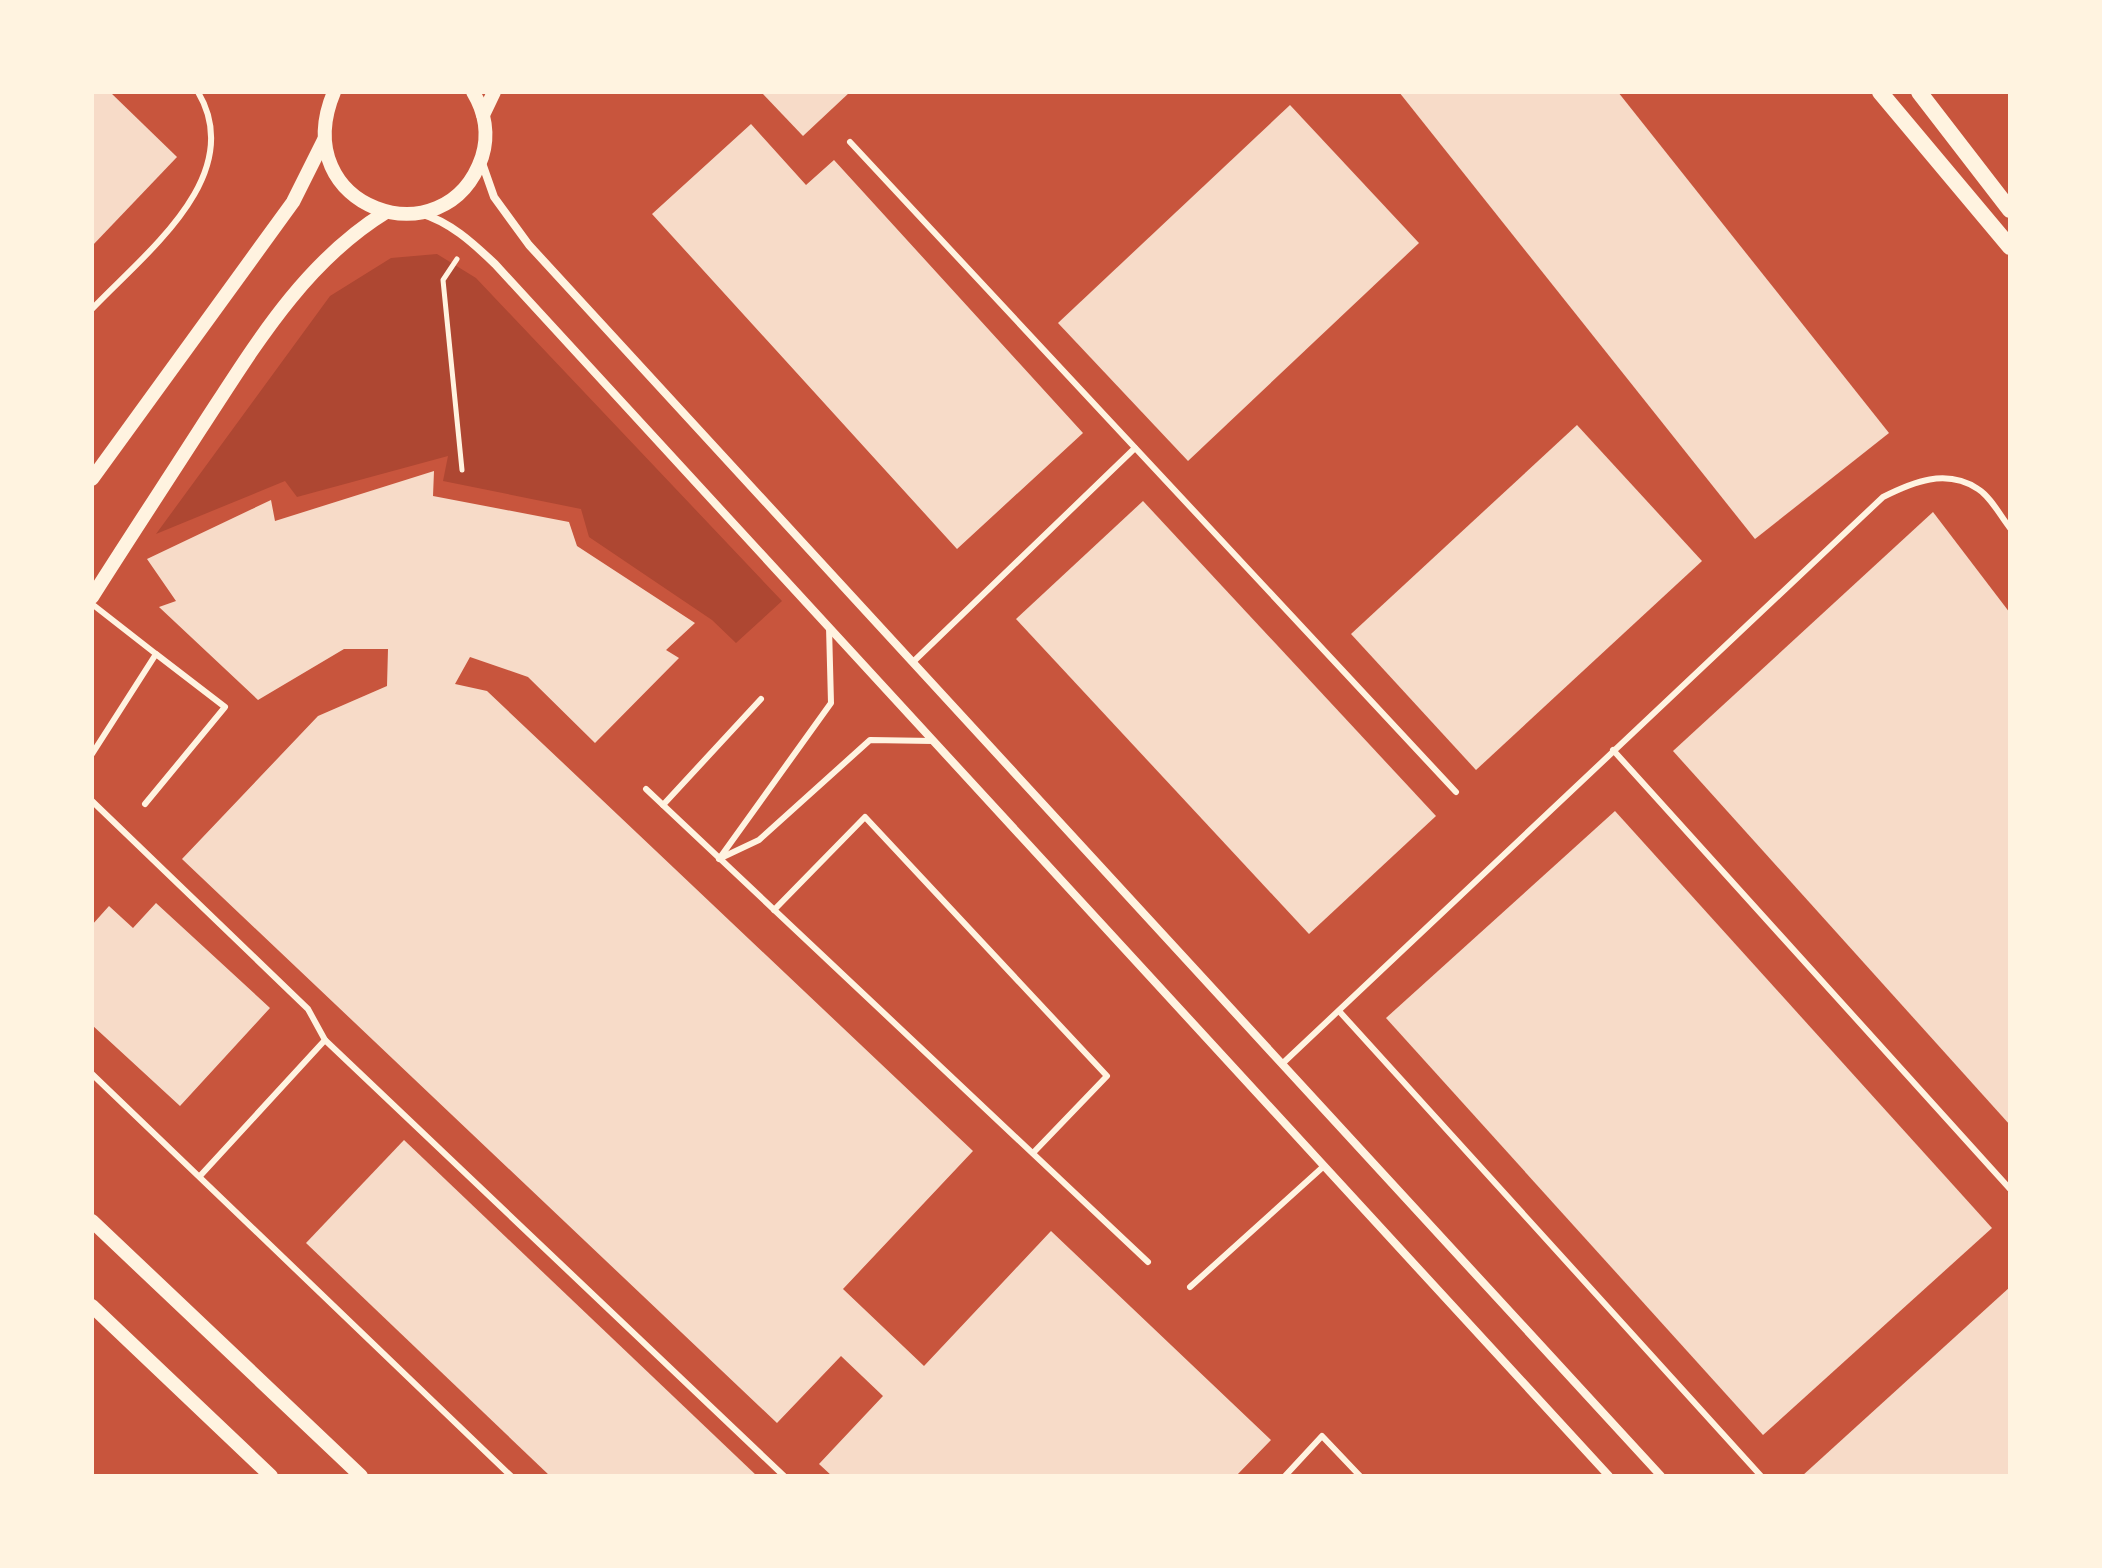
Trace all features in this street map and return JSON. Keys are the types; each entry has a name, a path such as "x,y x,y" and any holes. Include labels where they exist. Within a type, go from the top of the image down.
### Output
{"main road":[{"path":"1880,92 2010,247"},
{"path":"1919,92 2010,210"}],"street":[{"path":"92,479 293,202 324,140 326,112 334,92"},
{"path":"419,213 447,202 465,188 481,160 484,149 483,115 473,92"},
{"path":"483,115 494,92"},
{"path":"324,140 336,176 349,192 386,212 419,213 439,219 469,240 495,264 1609,1476"},
{"path":"481,160 494,197 529,245 1661,1476"},
{"path":"92,597 229,386 305,280 341,242 386,212"},
{"path":"92,1221 361,1476"},
{"path":"92,1306 271,1476"}],"lane":[{"path":"92,309 186,210 204,181 211,146 208,109 198,92"},
{"path":"850,142 1456,792"},
{"path":"913,662 1135,448"},
{"path":"1282,1064 1883,497 1920,479 1955,480 1980,490 2010,528"},
{"path":"92,604 225,707 145,804"},
{"path":"719,859 831,703 829,627"},
{"path":"92,754 156,654"},
{"path":"663,805 761,699"},
{"path":"719,859 759,840 870,740 934,741"},
{"path":"1613,750 2010,1189"},
{"path":"646,789 1148,1262"},
{"path":"92,801 308,1009 325,1040 784,1476"},
{"path":"774,910 865,817 1107,1076 1033,1153"},
{"path":"1339,1011 1761,1476"},
{"path":"200,1176 325,1040"},
{"path":"92,1074 511,1476"},
{"path":"1190,1287 1324,1166"},
{"path":"1285,1476 1322,1436 1360,1476"}],"path":[{"path":"462,470 443,280 469,240"}],"shaded area":[{"path":"437,254 476,278 782,601 736,643 712,620 589,537 581,509 443,481 448,456 297,497 285,481 156,534 330,296 391,258"}],"building":[{"path":"92,92 110,92 177,157 92,246"},
{"path":"761,92 850,92 803,136"},
{"path":"1399,92 1618,92 1889,433 1755,539"},
{"path":"1290,105 1419,243 1188,461 1058,323"},
{"path":"751,124 806,185 834,160 1083,433 957,549 652,214"},
{"path":"1577,425 1702,561 1476,770 1351,634"},
{"path":"434,471 433,496 569,522 577,546 695,623 666,650 679,658 595,743 528,677 470,657 455,684 487,691 973,1151 843,1289 924,1366 1051,1231 1271,1440 1236,1476 832,1476 819,1464 883,1396 841,1356 777,1423 182,859 318,716 387,686 388,649 344,649 258,700 159,607 176,601 147,559 271,500 275,521"},
{"path":"1143,501 1436,816 1309,934 1016,619"},
{"path":"1933,512 2010,613 2010,1125 1673,751"},
{"path":"1615,811 1992,1228 1763,1435 1386,1018"},
{"path":"156,903 270,1008 180,1106 92,1025 92,925 109,906 133,928"},
{"path":"404,1140 757,1476 550,1476 306,1243"},
{"path":"2010,1287 2010,1476 1802,1476"}]}
